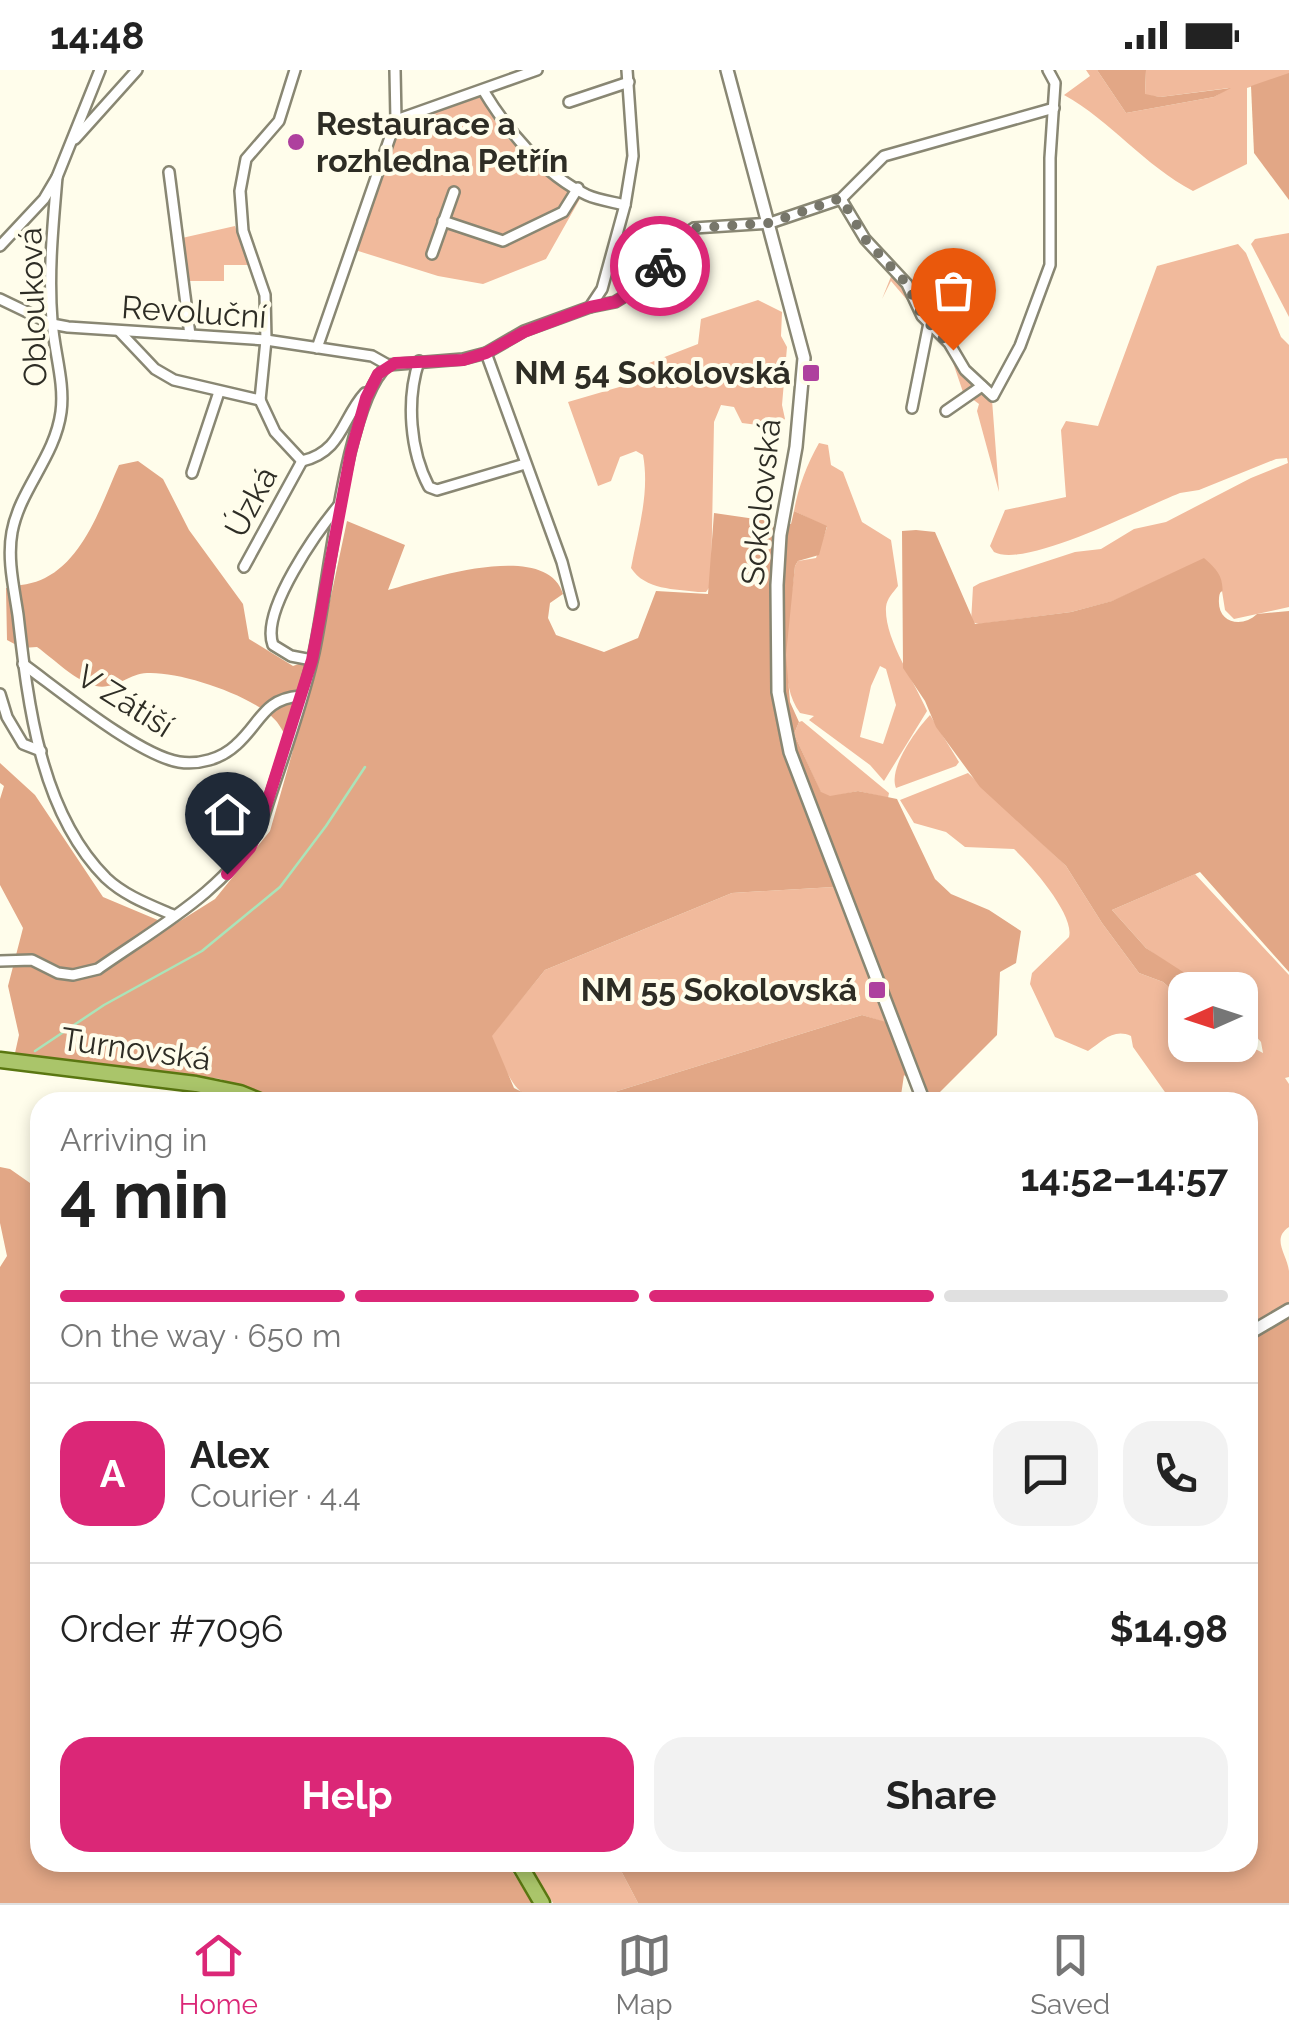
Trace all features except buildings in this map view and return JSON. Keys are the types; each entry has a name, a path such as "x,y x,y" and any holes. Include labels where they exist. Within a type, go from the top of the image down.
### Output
{"main road":[{"name":"Turnovská","path":"0,1060 196,1084 225,1092"},
{"path":"524,1872 542,1903"}],"street":[{"path":"0,246 44,199 57,177 100,70"},
{"path":"68,147 136,70"},
{"path":"296,70 279,120 246,160 240,191 243,231 263,284 266,340 260,400 275,432 302,461 326,450 343,432 356,403 388,365 463,360 486,353 524,332 590,307 615,302 648,282 682,236 694,228 770,223 841,198 884,156 1054,108"},
{"path":"317,348 396,120 394,70"},
{"path":"396,120 537,70"},
{"path":"590,307 602,289 625,205 633,156 627,70"},
{"name":"Sokolovská","path":"728,70 804,358 796,447 780,536 780,710 790,752 920,1092"},
{"path":"841,198 865,239 907,284 922,316 992,396 1020,346 1050,265 1054,83 1048,70"},
{"path":"569,102 629,82"},
{"path":"483,90 505,126 548,168 587,195 625,205"},
{"path":"169,172 190,335"},
{"name":"Oblouková","path":"57,177 50,270 61,412 50,451 20,508 10,552 23,664 41,751 54,793 75,838 106,878 125,893 173,915"},
{"path":"444,222 503,241 563,212 578,188"},
{"path":"432,254 454,192"},
{"name":"Revoluční","path":"0,298 52,324 266,340 372,356 388,365"},
{"path":"912,408 929,323"},
{"path":"120,332 155,369 174,380 260,400"},
{"path":"486,353 566,574 573,604"},
{"path":"419,361 412,382 412,417 422,473 429,487 437,490 525,464"},
{"path":"946,411 982,386"},
{"path":"0,961 32,960 58,973 72,975 98,969 227,874 250,848 312,660 351,452 370,387"},
{"path":"192,473 219,392"},
{"name":"Úzká","path":"244,566 302,461"},
{"path":"312,660 280,651 273,645 270,628 282,594 322,526 342,502"},
{"name":"V Zátiší","path":"23,664 152,753 175,762 212,760 235,747 272,703 300,696"},
{"path":"0,694 23,744 41,751"},
{"path":"1258,1328 1289,1310"}],"shaded area":[{"path":"1086,70 1097,70 1126,113 1214,97 1229,88 1160,97 1145,95 1146,70 1289,70 1289,74 1247,88 1247,164 1193,191 1064,95 1090,76"},
{"path":"1097,70 1146,70 1145,94 1160,97 1231,88 1214,97 1126,113"},
{"path":"1289,73 1289,200 1254,153 1251,86"},
{"path":"481,97 502,133 543,171 581,197 546,259 483,284 438,276 355,250 395,129 404,122"},
{"path":"235,226 248,265 224,265 224,281 187,281 182,238"},
{"path":"1289,233 1289,317 1251,244 1255,239"},
{"path":"1238,244 1246,253 1281,337 1289,345 1289,607 1234,619 1225,610 1222,591 1204,559 1113,601 1071,612 971,622 973,587 980,583 1075,552 1101,549 1134,529 1166,522 1288,463 1287,458 1276,459 1032,552 1010,555 994,552 990,546 1005,510 1066,497 1061,430 1066,421 1098,426 1157,266"},
{"path":"892,274 992,400 999,492 977,411 979,404 963,392 948,348 891,281 882,299"},
{"path":"758,300 782,312 781,336 787,347 782,405 785,419 773,427 742,423 734,407 721,405 714,422 711,585 706,592 698,592 644,581 631,568 644,498 643,455 636,451 620,457 611,481 598,486 568,402 633,383 631,370 698,344 701,319"},
{"path":"819,443 828,445 831,465 843,472 862,522 891,540 898,586 887,604 887,619 895,646 927,711 884,781 870,765 809,720 814,716 800,713 788,681 786,642 795,566 798,561 816,558 827,527 794,511","holes":["880,666 886,669 896,705 883,744 860,737 871,686"]},
{"path":"138,461 163,479 189,530 243,604 249,639 293,666 318,657 347,521 405,545 388,590 484,567 534,569 552,578 563,594 550,603 548,618 556,635 604,652 638,638 656,591 708,594 714,513 791,524 794,511 827,526 819,555 798,561 795,566 786,655 790,702 799,722 794,734 821,792 830,796 858,791 897,799 935,879 951,894 989,910 1021,931 1016,963 1000,972 997,1035 940,1092 923,1092 904,1075 901,1092 614,1092 862,1015 886,1022 834,887 732,893 545,970 492,1036 514,1088 522,1092 256,1092 220,1079 15,1053 19,1035 8,986 23,928 0,885 0,799 4,786 0,783 0,763 35,795 103,897 172,926 215,899 270,831 293,750 267,712 216,687 161,673 96,686 73,675 37,647 22,648 7,640 6,588 41,580 71,557 91,528 119,465"},
{"path":"902,531 935,532 975,624 1071,612 1112,601 1204,558 1220,576 1223,590 1219,607 1226,618 1238,622 1257,614 1289,611 1289,972 1200,872 1112,910 1146,948 1183,972 1168,972 1168,986 1139,973 1066,866 980,787 936,727 925,701 903,668"},
{"path":"930,715 959,762 896,788 900,760"},
{"path":"802,721 889,793 888,798 858,791 830,797 821,793 794,734"},
{"path":"968,773 1066,866 1139,973 1168,986 1168,1062 1258,1062 1258,1050 1263,1053 1258,1039 1258,972 1180,972 1146,948 1112,910 1195,874 1289,975 1289,1077 1285,1078 1289,1084 1289,1227 1281,1242 1289,1271 1289,1304 1258,1322 1258,1092 1165,1092 1133,1047 1131,1036 1113,1035 1088,1051 1055,1037 1030,984 1032,973 1069,937 1059,904 1014,849 965,847 946,832 914,823 900,800"},
{"path":"834,887 887,1023 862,1015 614,1092 520,1091 506,1071 491,1036 545,970 732,893"},
{"path":"0,1167 30,1183 30,1872 513,1872 532,1903 0,1903 0,1267 7,1256 0,1223"},
{"path":"1289,1304 1289,1903 638,1903 622,1872 1258,1872 1258,1322"},
{"path":"534,1872 622,1872 638,1903 553,1903"}],"waterway":[{"path":"35,1051 104,1005 202,951 280,887 365,767"}],"way so far":[{"path":"660,266 682,236 694,228 770,223 841,198 865,239 907,284 922,316 953,350"}],"place":[{"name":"Restaurace a rozhledna Petřín","path":"296,142"},
{"name":"NM 54 Sokolovská","path":"811,373"},
{"name":"NM 55 Sokolovská","path":"877,990"}],"route":[{"path":"227,874 250,848 260,825 312,660 351,452 366,398 378,374 395,363 463,360 486,353 524,332 590,307 615,302 648,282 660,266"}]}
